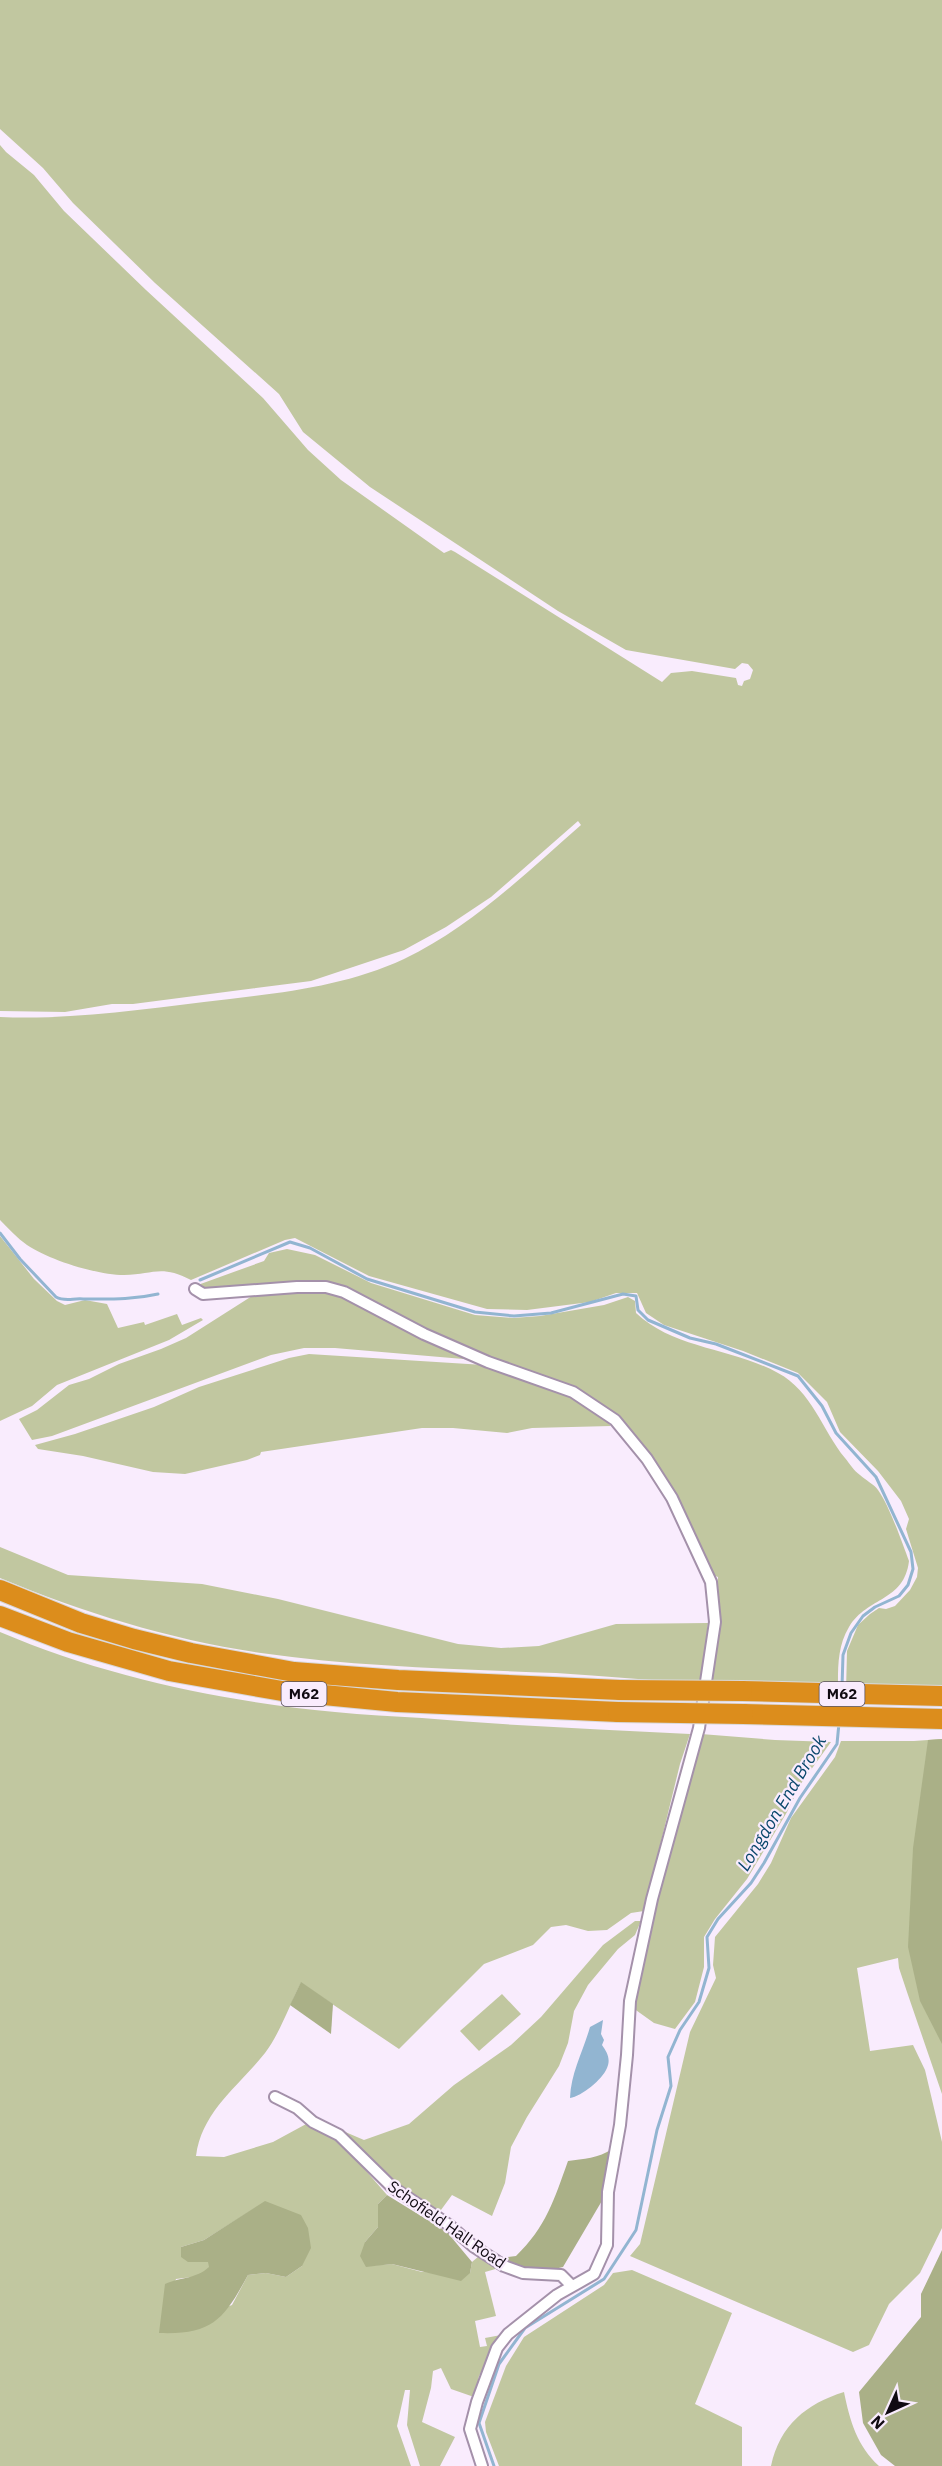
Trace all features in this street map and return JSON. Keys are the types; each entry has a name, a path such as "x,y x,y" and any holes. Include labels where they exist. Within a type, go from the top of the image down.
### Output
{"highway":[{"name":"M62","path":"0,1590 81,1623 134,1639 191,1653 294,1672 398,1680 620,1689 942,1696"},
{"name":"M62","path":"0,1616 68,1642 169,1671 282,1691 397,1702 618,1712 942,1719"}],"street":[{"path":"195,1289 203,1294 326,1287 344,1292 424,1335 488,1362 573,1392 615,1420 647,1459 672,1498 711,1582 715,1622 699,1728 652,1899 630,2001 620,2125 608,2192 607,2245 594,2274 572,2285 508,2334 497,2348 477,2402 470,2429 482,2466"},
{"name":"Schofield Hall Road","path":"275,2097 297,2108 313,2122 339,2135 392,2187 450,2225 473,2246 504,2266 523,2273 561,2275 572,2285"}],"green space":[{"path":"0,0 942,0 942,1688 846,1691 847,1651 858,1625 879,1608 886,1609 895,1606 910,1590 917,1577 918,1568 906,1529 909,1519 901,1501 878,1471 840,1432 827,1402 798,1373 743,1351 664,1325 646,1313 637,1293 616,1293 590,1302 527,1310 487,1309 369,1276 295,1238 285,1240 191,1280 164,1271 134,1275 113,1274 60,1261 36,1251 0,1220 0,1017 102,1014 255,996 356,977 404,959 452,931 497,898 581,825 578,821 491,897 446,927 404,950 311,981 133,1004 112,1004 65,1012 0,1011 0,145 34,175 64,211 146,290 263,398 308,450 341,480 444,553 451,550 455,552 662,682 671,673 692,671 736,678 738,685 742,686 744,681 750,679 753,670 748,664 742,663 735,669 626,650 558,611 370,487 303,432 279,394 155,283 73,203 43,168 0,129"},
{"path":"0,1236 34,1279 57,1301 65,1305 85,1300 107,1304 118,1328 144,1322 145,1325 177,1314 182,1325 201,1318 203,1320 169,1340 57,1385 32,1406 0,1421"},
{"path":"287,1249 315,1255 371,1283 475,1315 513,1318 540,1316 604,1305 628,1297 635,1301 636,1313 651,1325 668,1334 761,1365 790,1381 808,1400 852,1467 878,1490 891,1514 909,1561 906,1574 893,1592 866,1609 849,1627 840,1650 838,1691 710,1685 718,1577 710,1574 671,1489 614,1414 482,1357 345,1290 210,1292 195,1286 264,1261 269,1253"},
{"path":"318,1289 339,1294 392,1323 475,1360 335,1348 304,1348 271,1355 52,1436 32,1440 19,1419 37,1410 69,1385 89,1379 119,1364 186,1338 260,1291"},
{"path":"309,1354 484,1365 560,1392 593,1408 611,1426 532,1428 507,1433 453,1428 422,1428 261,1452 260,1455 247,1460 185,1474 153,1472 83,1456 38,1449 35,1445 154,1407 199,1387 289,1358"},
{"path":"0,1547 68,1575 202,1584 278,1599 458,1644 501,1648 539,1646 616,1624 708,1623 701,1684 298,1658 194,1641 96,1614 0,1578"},
{"path":"0,1632 81,1662 123,1674 164,1685 249,1701 357,1714 690,1734 680,1764 644,1911 631,1913 607,1930 588,1931 566,1925 551,1927 533,1945 484,1964 399,2049 301,1983 270,2046 213,2113 200,2140 196,2156 224,2157 273,2142 308,2123 342,2143 387,2195 378,2204 378,2227 365,2242 366,2266 392,2264 422,2272 470,2273 472,2262 479,2256 496,2263 499,2268 485,2272 496,2316 475,2321 480,2347 487,2346 485,2338 501,2335 479,2376 474,2397 451,2389 441,2368 433,2371 422,2422 455,2437 440,2466 420,2466 407,2425 410,2390 405,2390 397,2426 411,2466 0,2466","holes":["265,2202 302,2266 286,2277 266,2273 248,2275 232,2305 160,2332 162,2318 176,2279 200,2276 209,2268 209,2262 181,2247 204,2240"]},
{"path":"701,1734 831,1742 800,1785 787,1812 747,1879 715,1919 704,1937 704,1967 695,2002 675,2029 654,2023 633,2008 667,1850"},
{"path":"942,1739 942,2094 899,1968 898,1958 857,1968 870,2051 913,2045 925,2070 942,2142 942,2228 920,2273 889,2304 869,2345 853,2352 630,2256 640,2244 690,2032 716,1978 713,1965 715,1937 758,1884 771,1863 791,1818 835,1757 841,1741"},
{"path":"942,1739 942,2044 920,2001 908,1947 913,1848 928,1740"},
{"path":"635,1921 641,1921 635,1935 618,1949 588,1985 574,2011 568,2043 559,2066 511,2147 505,2183 492,2216 452,2195 438,2214 395,2186 336,2128 364,2140 409,2124 454,2085 511,2045 541,2017 603,1945"},
{"path":"301,1982 333,2004 331,2034 290,2005"},
{"path":"502,1994 521,2014 479,2051 460,2031"},
{"path":"612,2149 603,2199 563,2267 546,2270 530,2269 498,2258 516,2256 535,2234 553,2201 568,2161 596,2156"},
{"path":"387,2195 447,2232 472,2262 470,2273 461,2281 392,2264 366,2267 360,2256 365,2242 378,2227 378,2204"},
{"path":"265,2201 301,2215 308,2228 311,2248 302,2266 286,2277 266,2273 248,2275 232,2303 215,2321 192,2331 159,2333 165,2284 194,2276 209,2267 208,2262 188,2262 181,2257 181,2247 204,2240"},
{"path":"942,2250 942,2466 895,2466 881,2455 863,2423 859,2392 921,2317 921,2294"},
{"path":"632,2270 732,2313 695,2404 742,2427 742,2466 499,2466 486,2432 485,2422 506,2366 524,2337 604,2285 613,2273"},
{"path":"844,2392 855,2432 865,2450 879,2466 771,2466 781,2439 797,2418 818,2403"}],"water":[{"path":"603,2020 601,2034 604,2040 602,2045 607,2053 607,2068 591,2087 570,2098 575,2071 590,2027"}],"waterway":[{"name":"Longdon End Brook","path":"0,1233 20,1259 56,1297 66,1300 120,1299 158,1294"},
{"name":"Longdon End Brook","path":"200,1280 290,1242 310,1248 367,1279 475,1312 514,1316 551,1313 623,1294 636,1296 638,1310 648,1320 690,1338 716,1344 798,1376 822,1406 836,1433 876,1477 911,1552 913,1569 908,1585 899,1596 875,1607 863,1616 851,1633 843,1655 842,1687"},
{"name":"Longdon End Brook","path":"494,2466 479,2423 499,2364 525,2328 604,2279 636,2230 657,2130 671,2086 668,2057 680,2030 699,2002 709,1968 707,1937 718,1919 751,1883 764,1863 800,1798 837,1744 839,1723"}]}
